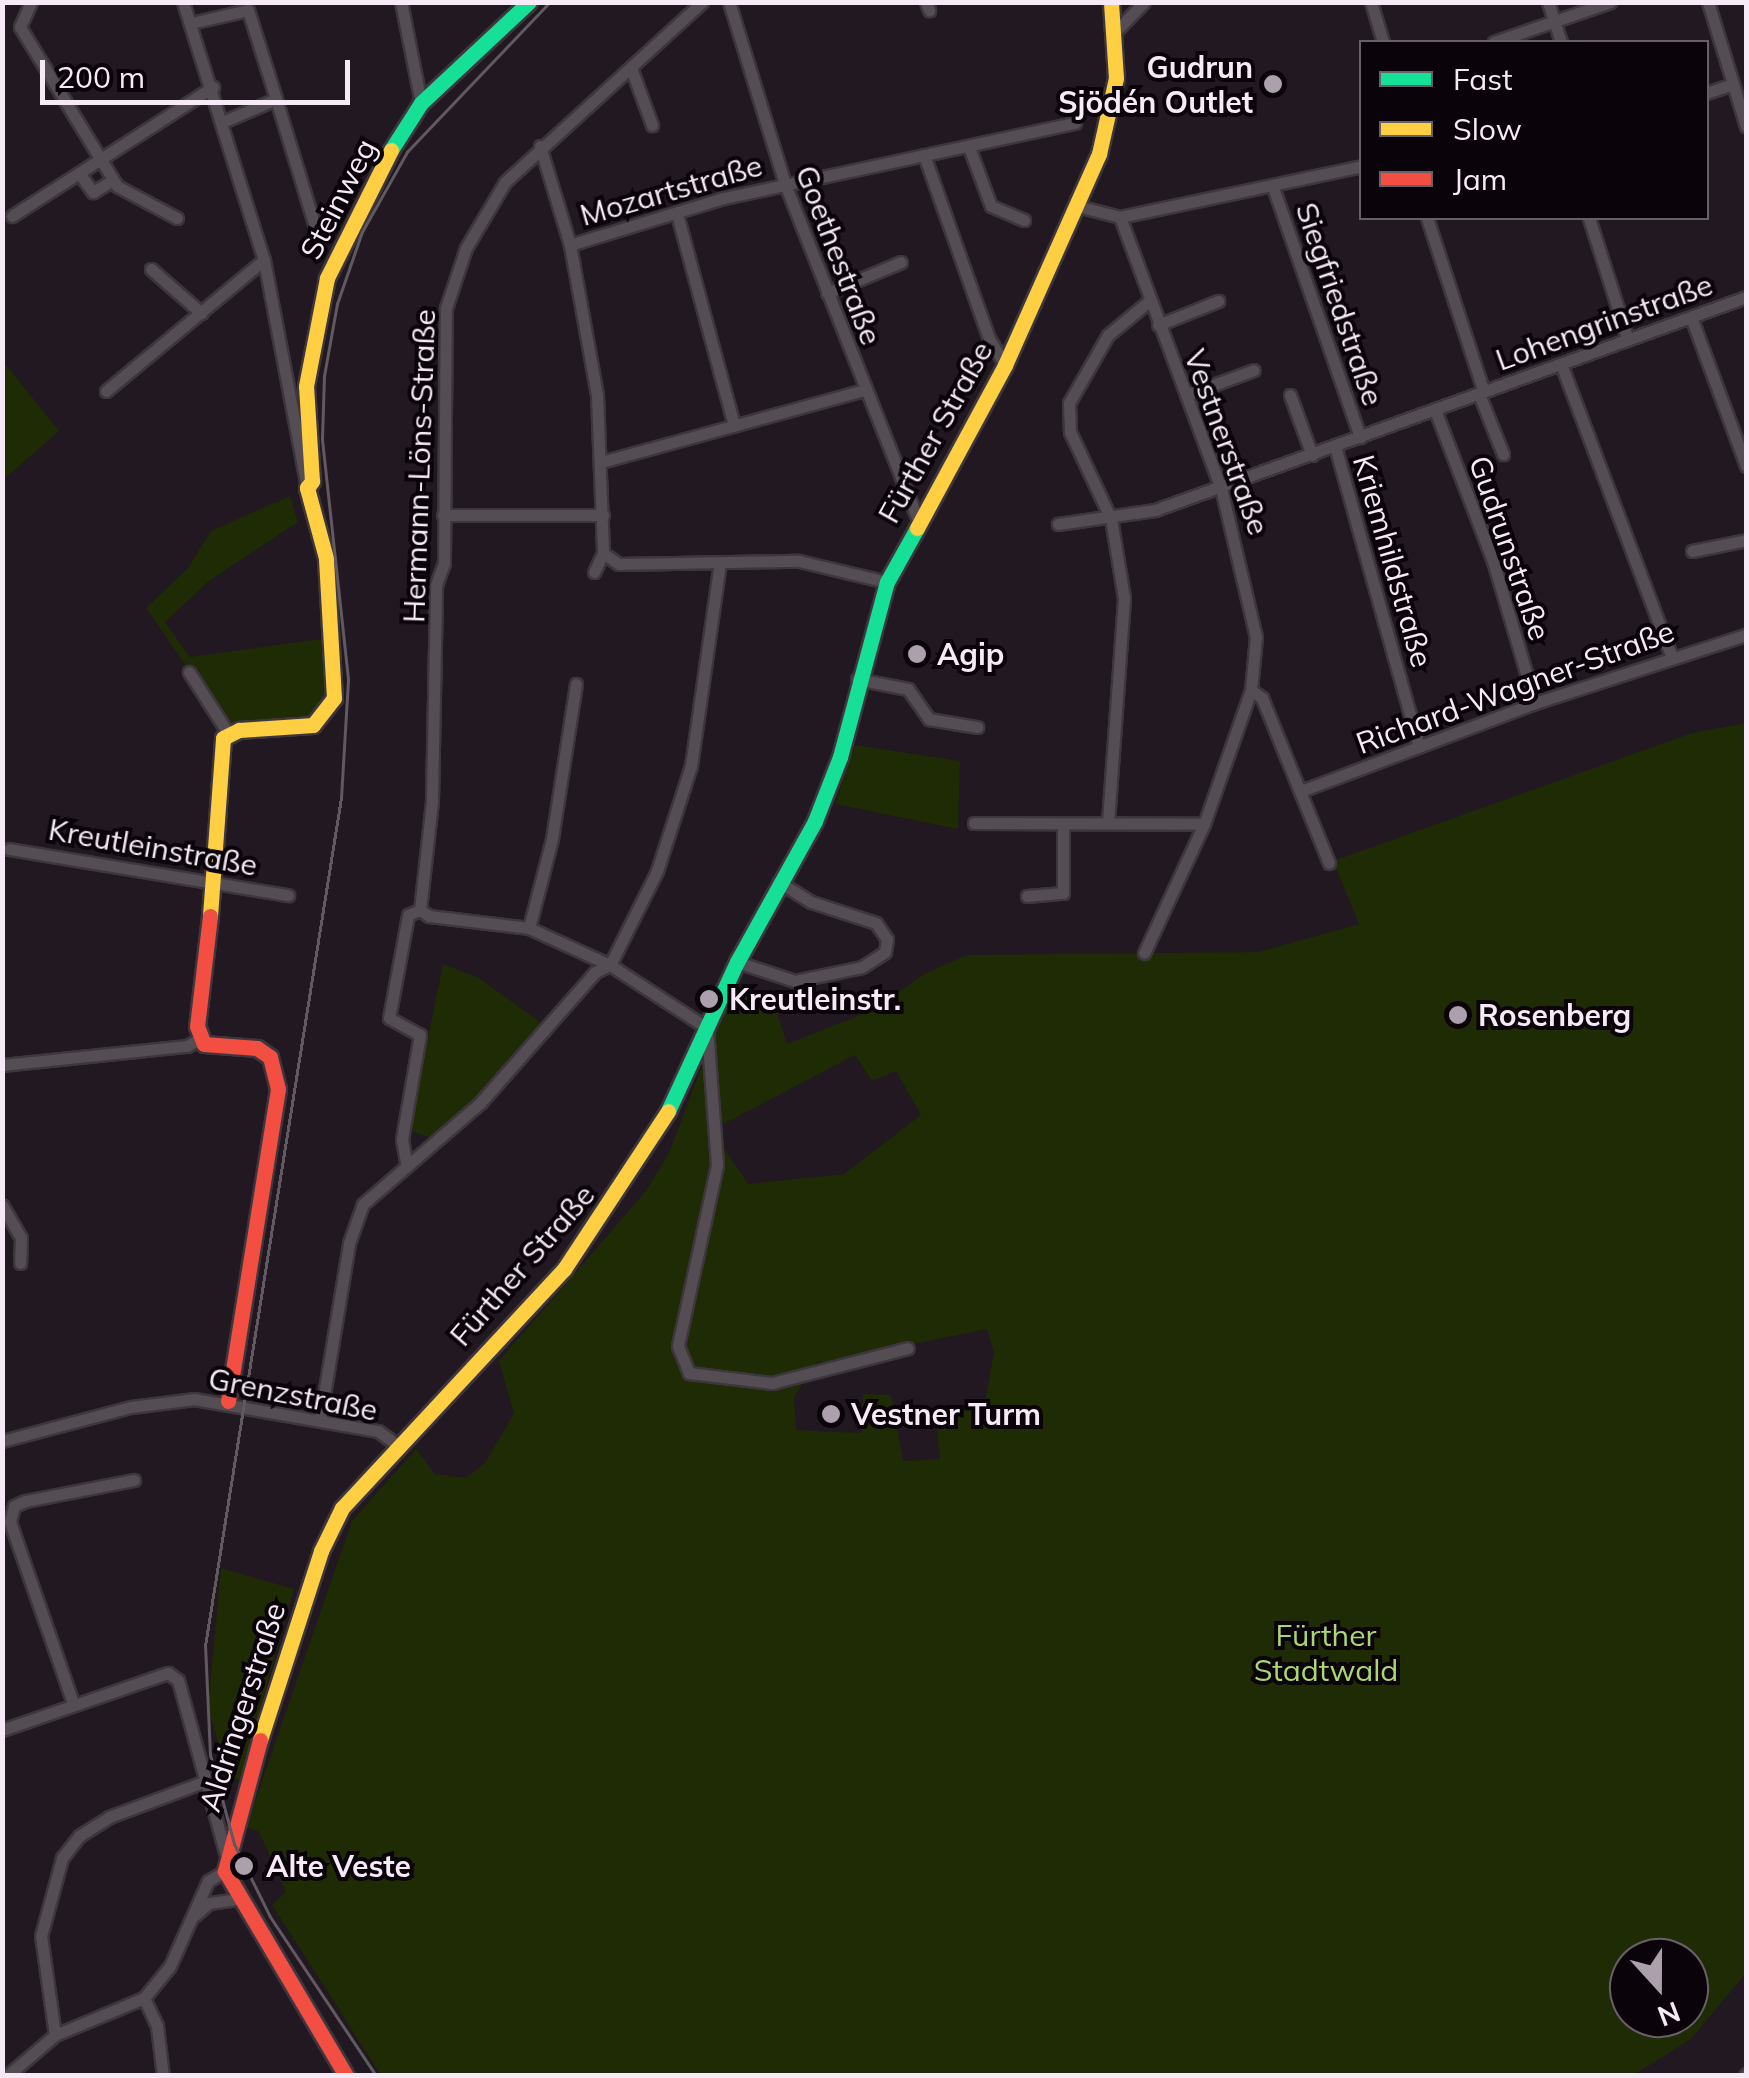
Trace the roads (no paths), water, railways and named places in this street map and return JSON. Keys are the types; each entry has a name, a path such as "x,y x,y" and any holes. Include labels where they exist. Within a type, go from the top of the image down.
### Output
{"main road":[{"name":"Steinweg","path":"225,736 295,731 314,724 334,698 326,558 307,488 312,481 306,386 328,278 364,194 421,103 529,2"},
{"name":"Fürther Straße","path":"311,1578 342,1508 564,1269 611,1208 655,1140 737,962 815,821 840,758 857,679 886,582 1006,365 1078,206 1109,118 1116,31 1111,2"},
{"path":"225,736 199,1039 211,1047 258,1048 277,1069 228,1402"},
{"name":"Aldringerstraße","path":"224,1852 311,1578"},
{"path":"224,1852 225,1870 237,1899 346,2076"}],"street":[{"path":"30,2 20,27 113,180 121,191 177,218"},
{"path":"184,2 225,120 264,260 307,488"},
{"path":"401,2 421,103"},
{"name":"Hermann-Löns-Straße","path":"406,1162 402,1140 420,1035 389,1018 414,912 432,801 446,308 466,248 505,182 702,2"},
{"name":"Goethestraße","path":"729,2 785,184 918,520"},
{"path":"1116,31 1144,2"},
{"path":"1371,2 1382,40"},
{"path":"1548,2 1560,40"},
{"path":"1500,40 1610,2"},
{"path":"1708,2 1746,126"},
{"path":"191,23 248,10 314,224"},
{"path":"631,68 652,125"},
{"path":"1709,92 1733,84"},
{"path":"12,216 213,87"},
{"path":"225,120 276,99"},
{"name":"Mozartstraße","path":"570,244 785,184 1075,122"},
{"path":"540,146 570,244 597,395 603,553 594,572"},
{"path":"968,147 991,206 1024,220"},
{"path":"924,156 990,339 1006,365"},
{"path":"1078,206 1120,217 1274,188 1359,167"},
{"path":"79,173 93,192 113,180"},
{"name":"Siegfriedstraße","path":"1274,188 1360,438"},
{"path":"677,214 734,425"},
{"name":"Vestnerstraße","path":"1120,217 1222,488 1256,637 1251,690 1204,824 1144,953"},
{"path":"1428,220 1482,393"},
{"path":"1590,220 1628,340"},
{"path":"106,392 264,260"},
{"path":"826,293 901,262"},
{"path":"151,269 201,313"},
{"name":"Lohengrinstraße","path":"1058,524 1111,519 1222,488 1746,297"},
{"path":"1158,325 1218,300"},
{"path":"1108,822 1124,656 1124,598 1111,519 1070,432 1069,403 1108,335 1149,301"},
{"path":"1691,317 1746,466"},
{"path":"1561,364 1672,656"},
{"path":"1186,396 1254,370"},
{"path":"288,387 306,386"},
{"path":"601,462 864,390"},
{"name":"Lohengrinstraße","path":"1482,393 1503,454"},
{"path":"1290,395 1312,455"},
{"name":"Gudrunstraße","path":"1435,410 1493,561 1535,703"},
{"name":"Kriemhildstraße","path":"1335,446 1419,746"},
{"path":"443,515 602,515"},
{"path":"1692,551 1746,540"},
{"path":"603,553 618,564 799,561 886,582"},
{"path":"320,1419 355,1222 363,1204 406,1162 480,1103 564,1009 610,965 657,871 691,766 720,562"},
{"name":"Richard-Wagner-Straße","path":"1301,791 1535,703 1746,635"},
{"path":"188,672 225,736"},
{"path":"857,679 908,689 929,720 977,726"},
{"path":"529,928 552,839 576,684"},
{"path":"1251,690 1262,698 1329,863"},
{"path":"974,822 1204,824"},
{"path":"1026,896 1063,893 1063,825"},
{"name":"Kreutleinstraße","path":"9,848 288,895"},
{"path":"737,962 795,981 862,967 884,952 887,939 876,924 810,902 779,882"},
{"path":"414,912 529,928 610,965 707,1028 717,1166 680,1360 689,1373 772,1383 908,1348"},
{"path":"2,1065 186,1046 199,1039"},
{"path":"2,1206 21,1238 20,1263"},
{"name":"Grenzstraße","path":"2,1441 158,1402 228,1402 378,1431 397,1445"},
{"path":"73,1703 10,1522 14,1506 107,1481 134,1480"},
{"path":"2,1730 156,1673 178,1680 224,1852"},
{"path":"55,2035 41,1936 62,1858 79,1836 109,1817 203,1782"},
{"path":"7,2076 55,2035 144,1998 170,1966 206,1884 225,1870"},
{"path":"206,1884 215,1902"},
{"path":"192,1918 215,1902 237,1899"},
{"path":"144,1998 157,2026 163,2076"}],"railway":[{"path":"376,2076 270,1917 234,1844 210,1755 205,1646 341,798 348,679 322,439 324,376 337,304 362,232 407,152 550,2"}],"place":[{"name":"Gudrun Sjödén Outlet","path":"1273,84"},
{"name":"Agip","path":"917,654"},
{"name":"Kreutleinstr.","path":"709,999"},
{"name":"Rosenberg","path":"1458,1015"},
{"name":"Vestner Turm","path":"831,1414"},
{"name":"Alte Veste","path":"244,1866"}],"park label":[{"name":"Fürther Stadtwald","path":"1326,1652"}]}
